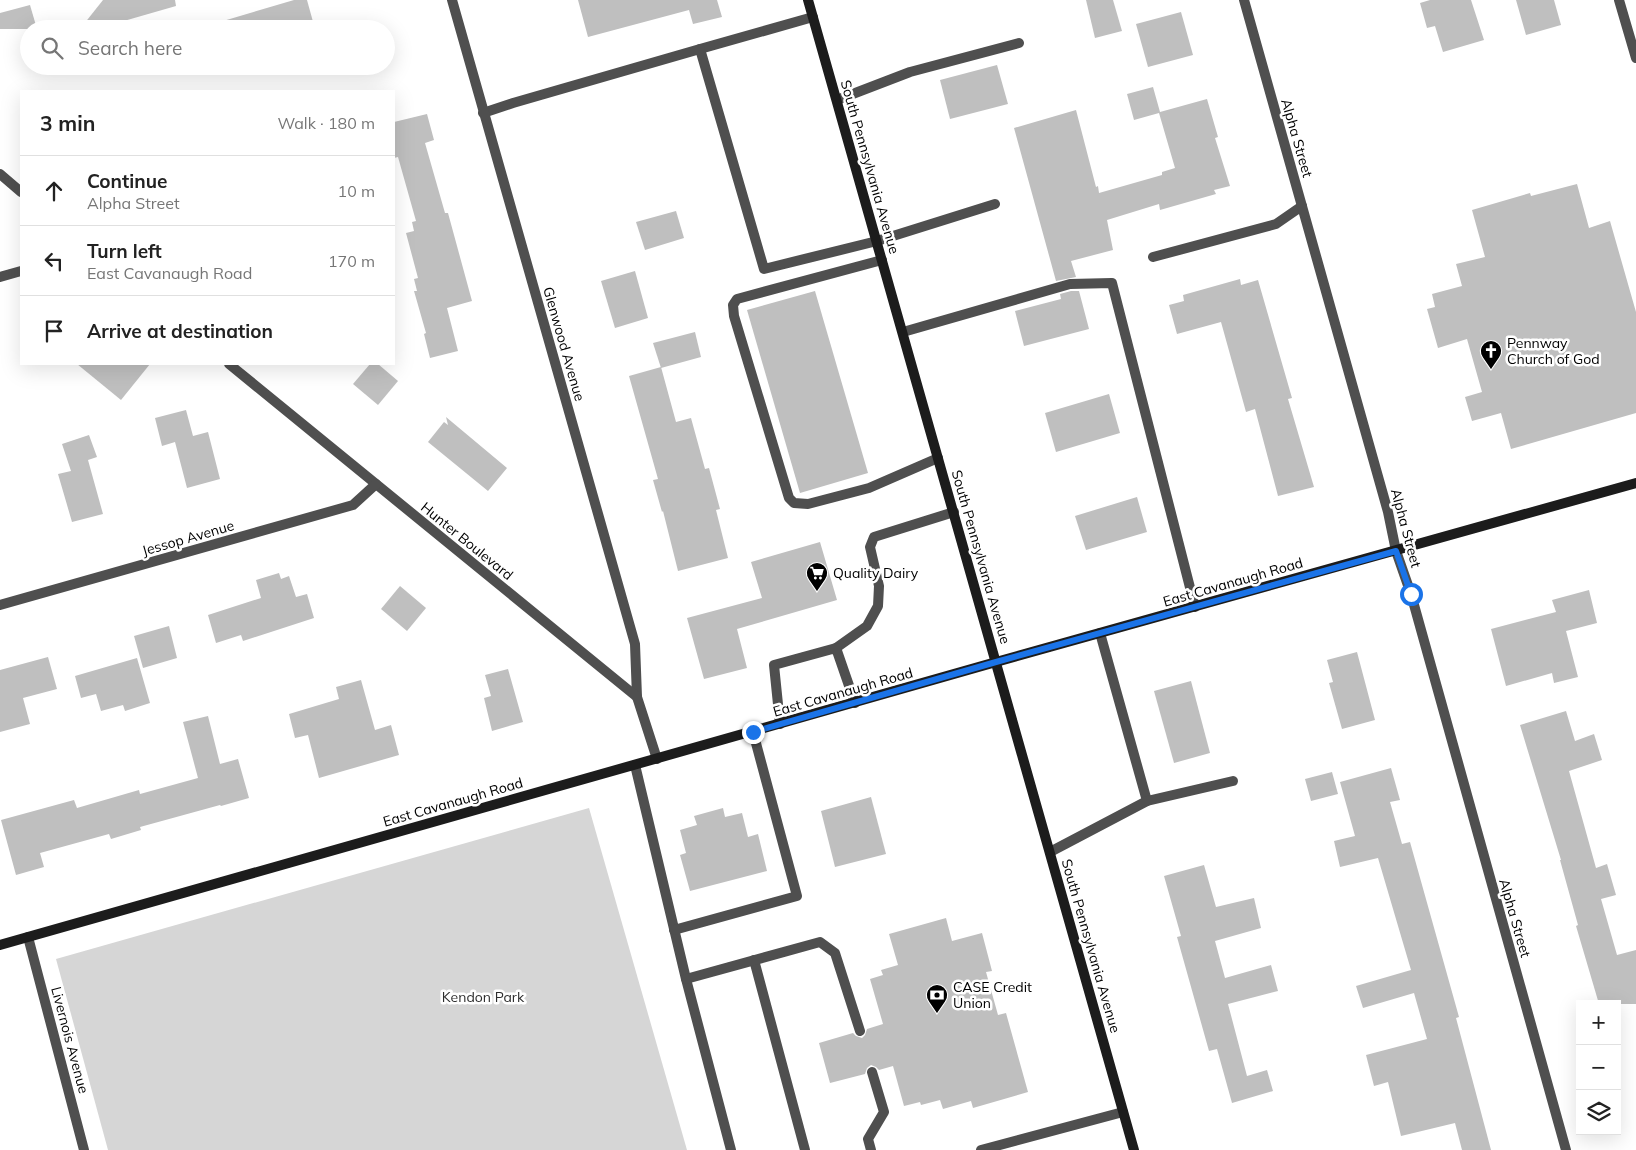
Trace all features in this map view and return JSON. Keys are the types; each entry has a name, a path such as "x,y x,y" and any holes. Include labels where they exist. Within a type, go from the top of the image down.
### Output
{"street":[{"name":"Glenwood Avenue","path":"452,0 635,644 637,698"},
{"name":"South Pennsylvania Avenue","path":"808,0 1134,1150"},
{"name":"Alpha Street","path":"1244,0 1388,512 1396,551 1411,594 1566,1150"},
{"path":"1619,0 1636,58"},
{"path":"483,114 512,103 813,17"},
{"path":"837,100 910,72 1019,44"},
{"path":"700,49 764,269 877,242 995,204"},
{"path":"0,174 20,191"},
{"path":"1153,257 1276,224 1302,206"},
{"path":"882,260 737,299 733,305 734,316 789,498 794,503 808,504 869,488 938,458"},
{"path":"0,277 20,271"},
{"path":"902,332 1070,284 1112,283 1195,607"},
{"name":"Hunter Boulevard","path":"230,365 637,698"},
{"name":"East Cavanaugh Road","path":"0,945 996,662 1636,483"},
{"name":"Jessop Avenue","path":"0,605 353,506 376,484"},
{"path":"780,724 774,665 836,648 867,626 878,606 879,586 870,547 874,537 954,512"},
{"path":"1100,633 1147,800"},
{"path":"836,648 855,703"},
{"path":"637,698 657,759"},
{"path":"674,930 797,896 753,732"},
{"path":"635,765 686,979 731,1150"},
{"path":"1050,852 1147,800 1232,780"},
{"name":"Livernois Avenue","path":"28,937 84,1150"},
{"path":"686,979 820,942 835,953 860,1031"},
{"path":"754,960 805,1150"},
{"path":"871,1150 868,1139 884,1112 872,1072"},
{"path":"981,1150 1123,1112"}],"green space":[{"name":"Kendon Park","path":"589,808 687,1150 108,1150 56,959"}],"building":[{"path":"103,0 175,0 176,6 127,20 87,20"},
{"path":"294,0 307,0 313,20 226,20"},
{"path":"578,0 717,0 722,17 693,24 689,10 588,37"},
{"path":"1086,0 1113,0 1122,31 1095,38"},
{"path":"1430,0 1471,0 1484,40 1443,52 1435,26 1427,28 1420,3"},
{"path":"1516,0 1554,0 1561,25 1526,35"},
{"path":"30,5 34,20 20,20 20,29 0,29 0,13"},
{"path":"1181,12 1193,55 1148,67 1136,24"},
{"path":"997,65 1008,104 950,119 940,80"},
{"path":"1153,87 1160,112 1207,99 1218,137 1215,138 1230,186 1214,190 1216,194 1160,210 1159,204 1107,220 1113,250 1071,261 1076,277 1056,281 1014,128 1076,110 1099,193 1162,175 1162,172 1175,168 1159,113 1134,120 1127,94"},
{"path":"427,114 434,140 425,143 445,213 448,213 472,301 447,308 458,351 430,358 424,334 426,333 414,291 417,291 414,279 418,278 406,233 414,231 412,222 416,221 398,157 395,158 395,122"},
{"path":"1577,184 1589,228 1610,221 1636,312 1636,413 1511,449 1501,413 1472,421 1465,397 1482,392 1467,339 1438,348 1427,309 1435,307 1432,294 1462,286 1456,264 1485,257 1472,210 1530,193 1531,196"},
{"path":"676,211 684,238 645,250 636,222"},
{"path":"635,271 648,318 615,328 601,281"},
{"path":"1240,279 1241,285 1258,280 1292,398 1288,399 1314,487 1278,496 1255,409 1246,412 1221,322 1177,334 1169,305 1184,301 1183,295"},
{"path":"815,291 868,473 800,493 747,310"},
{"path":"1079,291 1089,329 1024,346 1015,311 1061,299 1060,294"},
{"path":"695,332 701,357 661,368 653,343"},
{"path":"78,365 149,365 121,400"},
{"path":"369,365 379,365 398,381 378,405 353,384"},
{"path":"661,367 676,422 691,418 705,469 709,468 720,509 716,510 728,558 678,571 653,480 658,479 629,376"},
{"path":"1109,394 1120,433 1056,452 1045,413"},
{"path":"186,410 193,436 208,432 220,479 187,488 175,442 162,446 155,418"},
{"path":"446,417 507,468 488,491 428,442 444,422 448,425"},
{"path":"89,435 97,457 88,460 103,514 72,522 58,474 71,471 62,444"},
{"path":"1137,497 1147,532 1086,550 1075,516"},
{"path":"820,542 837,600 737,629 747,668 704,679 687,618 762,598 751,562"},
{"path":"279,573 281,579 289,576 296,597 307,594 314,618 243,641 241,635 216,643 208,615 261,598 256,580"},
{"path":"400,586 426,608 407,631 381,609"},
{"path":"1589,590 1597,623 1566,631 1578,677 1554,683 1552,673 1506,686 1491,629 1556,612 1552,600"},
{"path":"169,626 177,658 143,668 134,636"},
{"path":"1357,652 1375,720 1342,729 1329,683 1333,682 1327,660"},
{"path":"48,657 57,689 23,698 30,724 0,732 0,670"},
{"path":"137,658 150,703 125,711 123,705 101,711 96,694 81,698 75,676"},
{"path":"508,669 523,722 492,731 484,698 491,696 485,675"},
{"path":"361,680 375,730 391,725 399,755 319,778 308,735 295,738 289,714 339,699 336,687"},
{"path":"1191,681 1210,753 1174,763 1154,691"},
{"path":"1566,711 1575,741 1594,734 1602,760 1569,771 1596,868 1607,864 1616,895 1601,899 1617,955 1636,950 1636,1004 1621,1004 1621,1000 1598,1000 1576,926 1578,925 1561,860 1520,725"},
{"path":"208,716 220,764 238,759 249,798 140,827 141,830 111,839 109,834 40,853 44,867 16,875 1,820 74,800 77,808 139,790 140,794 198,778 183,722"},
{"path":"1391,768 1400,800 1390,802 1402,844 1410,842 1459,1017 1456,1018 1491,1150 1462,1150 1455,1123 1401,1136 1388,1082 1374,1086 1366,1055 1427,1039 1414,993 1363,1008 1356,986 1411,970 1378,858 1340,867 1334,841 1355,836 1340,782"},
{"path":"1332,772 1338,794 1311,801 1305,779"},
{"path":"871,797 886,854 835,867 821,811"},
{"path":"723,808 725,817 742,813 748,837 758,834 767,871 690,891 680,855 686,853 680,830 697,825 694,816"},
{"path":"1204,865 1216,907 1254,898 1261,928 1215,941 1225,978 1271,965 1278,991 1228,1004 1247,1076 1267,1070 1273,1091 1232,1103 1217,1049 1209,1051 1177,937 1181,936 1164,876"},
{"name":"CASE Credit Union","path":"946,918 952,941 982,933 992,971 986,972 998,1015 1006,1013 1028,1092 973,1108 971,1101 943,1109 940,1100 921,1105 920,1102 904,1106 893,1066 879,1070 871,1065 867,1068 865,1074 830,1083 819,1043 853,1033 862,1038 867,1029 883,1024 870,979 883,975 881,970 898,965 889,934"}],"place":[{"name":"Pennway Church of God","path":"1491,370"},
{"name":"Quality Dairy","path":"817,592"},
{"name":"CASE Credit Union","path":"937,1014"}],"route":[{"path":"753,732 996,662 1396,551 1411,594"}]}
